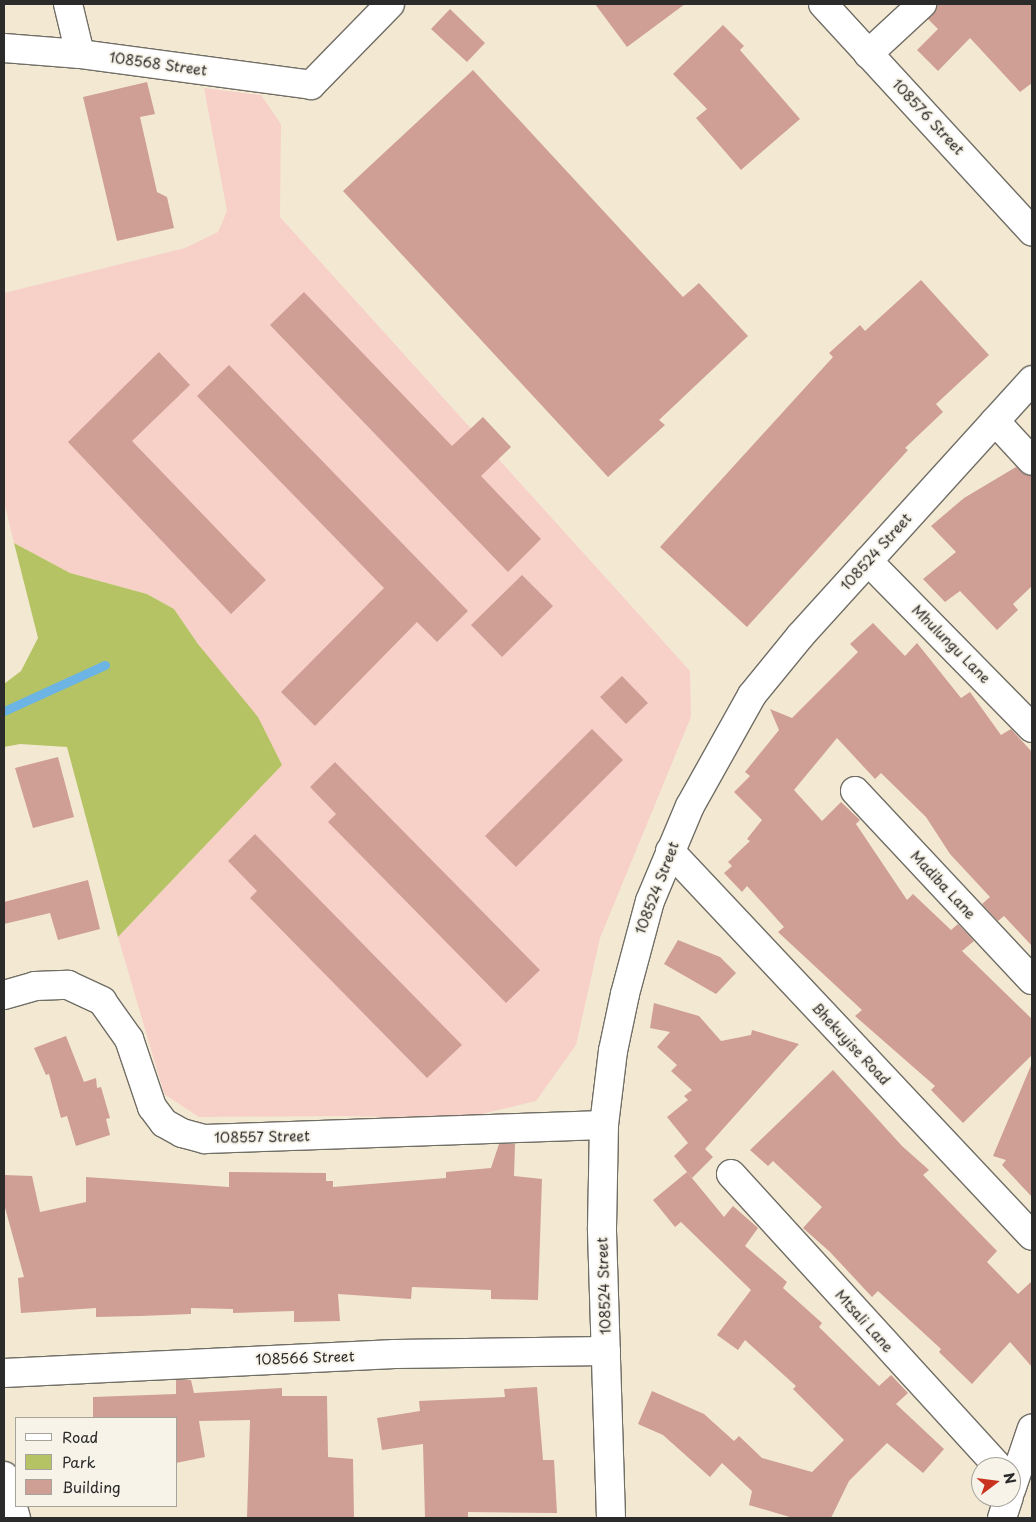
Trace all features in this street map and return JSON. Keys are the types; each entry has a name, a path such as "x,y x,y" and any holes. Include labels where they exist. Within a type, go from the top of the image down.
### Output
{"street":[{"path":"68,4 80,54"},
{"name":"108568 Street","path":"4,48 80,54 311,85 390,4"},
{"name":"108576 Street","path":"823,4 1032,231"},
{"path":"868,54 922,4"},
{"name":"108524 Street","path":"611,1518 602,1228 604,1125 613,1051 624,994 639,934 670,852 690,806 752,695 868,561 1032,380"},
{"path":"995,421 1032,461"},
{"name":"Mhulungu Lane","path":"868,561 1032,728"},
{"name":"Madiba Lane","path":"855,791 1032,980"},
{"name":"Bhekuyise Road","path":"670,852 1032,1236"},
{"name":"108557 Street","path":"4,996 35,986 68,985 102,1001 129,1039 156,1112 164,1123 182,1133 205,1139 604,1125"},
{"name":"Mtsali Lane","path":"731,1174 986,1457"},
{"name":"108566 Street","path":"4,1373 395,1354 606,1351"},
{"path":"1020,1457 1032,1428"},
{"path":"4,1476 16,1518"}],"shaded area":[{"path":"204,88 261,95 281,124 280,217 690,671 691,717 600,938 576,1045 536,1101 461,1119 346,1116 199,1117 164,1094 118,937 282,765 174,609 147,594 70,573 14,543 4,502 4,293 185,248 218,232 227,211"}],"green space":[{"path":"14,543 70,573 147,594 174,609 198,644 258,717 282,765 118,937 67,747 20,744 4,747 4,684 21,671 38,638"}],"building":[{"path":"595,4 685,4 627,47"},
{"path":"937,4 1032,4 1032,83 1020,92 970,38 938,71 917,50 938,29 928,19"},
{"path":"450,9 485,43 467,62 431,29"},
{"path":"723,25 744,46 740,50 800,119 741,170 696,118 707,109 673,74"},
{"path":"473,70 683,297 699,283 748,336 659,420 665,425 608,477 343,191"},
{"path":"147,82 155,114 140,117 157,192 167,197 174,228 117,241 83,97"},
{"path":"921,280 989,355 936,404 943,412 905,448 908,450 747,627 660,547 833,357 829,353 860,325 865,331"},
{"path":"304,292 452,446 483,417 511,447 481,476 541,539 508,572 270,325"},
{"path":"159,352 190,385 132,441 266,580 231,614 68,442"},
{"path":"229,365 468,611 437,642 417,622 315,726 281,692 384,588 197,396"},
{"path":"1016,467 1032,476 1032,586 1013,604 1018,610 997,630 960,591 945,602 923,579 956,552 931,526 964,498"},
{"path":"522,575 553,606 502,657 471,625"},
{"path":"873,623 905,656 917,643 961,698 970,692 1001,735 1011,729 1032,752 1032,946 1004,916 998,921 982,904 990,897 950,854 926,817 881,773 875,779 837,738 794,790 822,821 841,802 860,820 856,824 907,900 913,894 951,930 958,924 974,941 962,951 1032,1019 1032,1055 963,1123 931,1090 935,1086 855,1016 862,1010 778,932 784,927 747,886 742,892 724,873 732,866 728,862 750,841 747,839 762,820 734,792 750,776 745,772 779,730 770,709 792,718 858,652 850,644"},
{"path":"622,676 648,703 626,724 600,697"},
{"path":"592,729 623,760 516,867 485,836"},
{"path":"58,757 74,817 33,828 15,768"},
{"path":"335,762 540,970 506,1003 328,822 336,814 310,787"},
{"path":"255,834 462,1045 427,1078 250,898 257,891 228,861"},
{"path":"88,880 100,929 58,940 50,913 4,924 4,902"},
{"path":"678,940 720,957 736,973 716,994 664,964"},
{"path":"654,1003 699,1016 721,1041 751,1035 752,1030 799,1044 705,1149 713,1157 692,1178 674,1156 688,1143 667,1117 688,1100 684,1096 692,1090 671,1071 677,1065 657,1047 670,1032 650,1028"},
{"path":"66,1036 84,1082 96,1078 97,1088 101,1087 110,1118 106,1119 110,1135 76,1146 67,1116 61,1118 49,1074 46,1075 34,1048"},
{"path":"1032,1063 1032,1197 1002,1165 1006,1160 993,1156"},
{"path":"833,1070 902,1146 929,1170 923,1175 997,1251 987,1262 1018,1294 1032,1281 1032,1367 1010,1342 972,1384 939,1352 941,1349 878,1291 872,1297 830,1252 803,1228 822,1207 773,1161 768,1166 750,1150"},
{"path":"499,1144 515,1144 514,1176 542,1179 538,1300 491,1299 491,1290 412,1287 411,1299 338,1294 340,1321 294,1322 294,1311 233,1313 233,1309 191,1308 191,1314 96,1317 96,1308 21,1313 18,1278 24,1277 4,1204 4,1175 32,1176 40,1212 86,1202 86,1177 229,1187 229,1172 326,1173 326,1181 333,1181 333,1187 446,1178 446,1172 491,1168"},
{"path":"687,1172 724,1217 733,1206 758,1228 745,1246 787,1282 783,1288 822,1323 819,1327 879,1386 891,1375 908,1393 896,1404 944,1449 923,1473 887,1443 849,1481 831,1518 793,1518 749,1505 752,1491 722,1463 710,1477 663,1435 638,1424 652,1391 704,1414 734,1441 739,1436 762,1458 812,1472 844,1440 793,1389 796,1386 745,1340 738,1350 717,1335 751,1290 681,1222 675,1227 653,1200"},
{"path":"176,1380 191,1380 194,1393 282,1388 282,1396 327,1396 328,1457 353,1459 354,1518 247,1518 250,1420 199,1421 205,1457 178,1463 178,1417 93,1417 93,1397 176,1394"},
{"path":"537,1387 543,1460 554,1460 557,1513 468,1512 468,1518 425,1518 423,1444 382,1450 377,1418 420,1411 419,1401 505,1397 504,1389"}],"waterway":[{"path":"4,711 105,665"}]}
